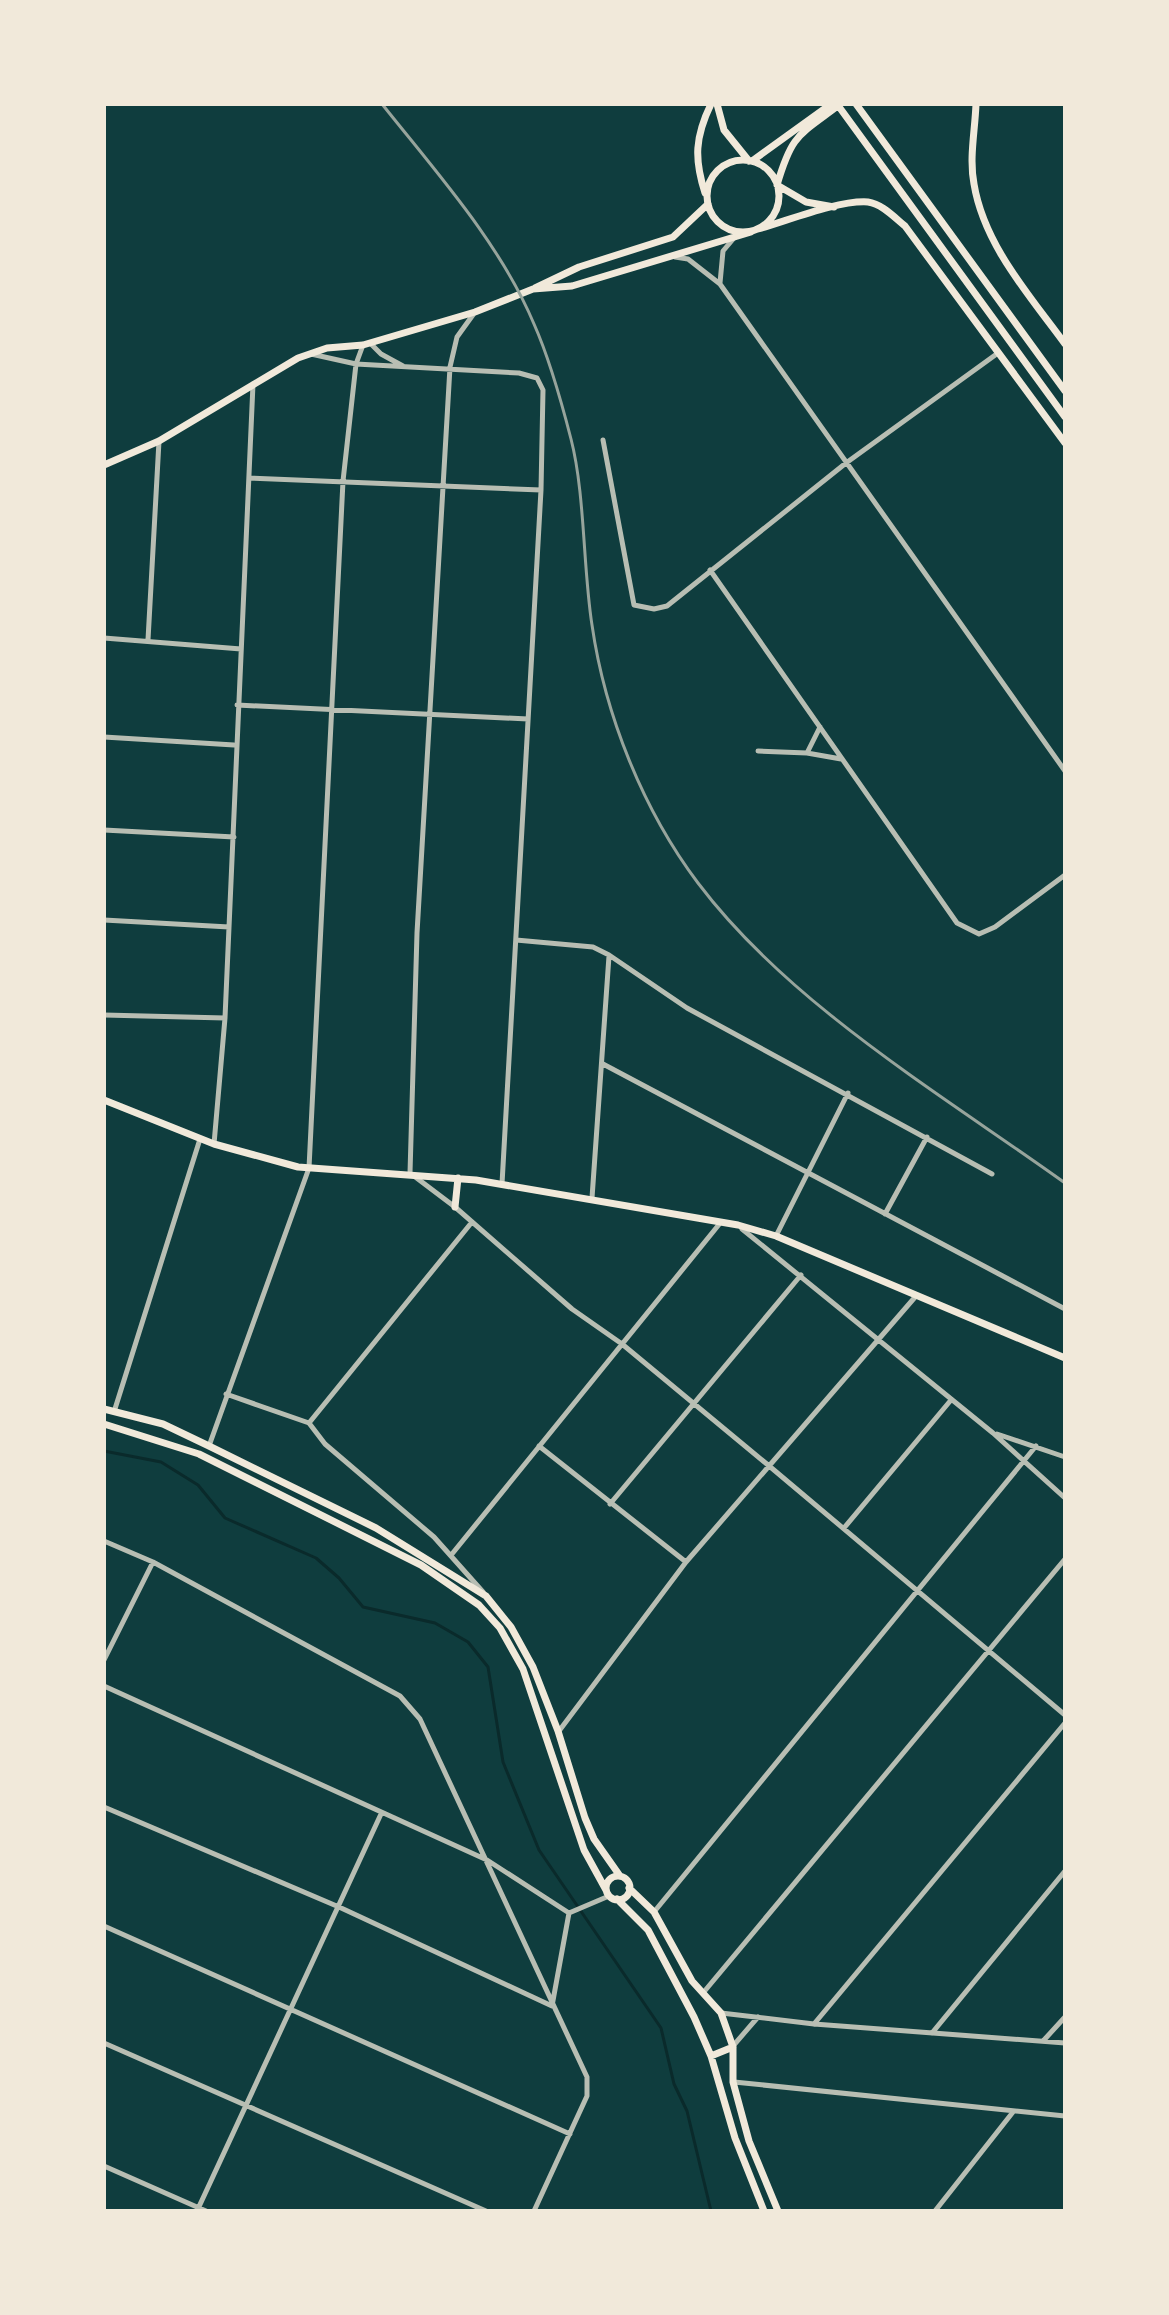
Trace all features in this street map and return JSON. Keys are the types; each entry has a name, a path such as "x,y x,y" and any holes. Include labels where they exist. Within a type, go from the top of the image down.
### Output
{"main road":[{"path":"711,104 696,143 696,164 707,200 713,217 724,227 754,230 777,209 777,185 787,149 798,135 836,104"},
{"path":"717,104 724,130 750,161 768,170 777,185 806,202 838,207"},
{"path":"104,465 159,441 253,384 310,354 327,348 366,344 475,312 579,267 673,237 707,200 717,171 728,163 750,161 836,104"},
{"path":"836,104 1065,417"},
{"path":"856,104 1065,391"},
{"path":"975,105 972,156 981,211 1015,275 1065,344"},
{"path":"533,289 572,286 754,230 868,202 884,208 905,226 1065,443"},
{"path":"104,1100 214,1144 309,1168 458,1178 592,1198 738,1225 776,1236 1065,1358"},
{"path":"455,1207 458,1178"},
{"path":"104,1409 163,1424 209,1446 376,1528 486,1596 511,1627 533,1667 594,1839 620,1876 627,1881 629,1888 654,1912 692,1981 721,2013 733,2047 733,2082 749,2141 778,2211"},
{"path":"104,1424 199,1454 421,1565 479,1605 500,1628 523,1669 584,1850 611,1895 648,1930 711,2056 735,2138 764,2211"},
{"path":"611,1895 610,1879 620,1876"},
{"path":"611,1895 624,1897 629,1888"},
{"path":"711,2056 733,2047"}],"street":[{"path":"720,284 721,259 735,237"},
{"path":"672,257 688,259 720,284 1065,771"},
{"path":"475,312 457,337 450,367 417,928 410,1173 455,1207 572,1309 622,1344 1065,1715"},
{"path":"209,1446 309,1168 343,481 356,364 366,344 407,368"},
{"path":"603,440 634,605 654,609 667,606 846,463 998,353"},
{"path":"310,354 356,364 519,373 537,378 543,390 541,490 502,1184"},
{"path":"214,1144 225,1018 234,837 234,745 253,384"},
{"path":"148,640 159,441"},
{"path":"249,478 541,490"},
{"path":"710,570 957,923 969,932 979,934 995,927 1065,875"},
{"path":"104,638 241,649"},
{"path":"237,705 528,719"},
{"path":"807,753 820,727"},
{"path":"104,737 234,745"},
{"path":"758,751 807,753 842,759"},
{"path":"104,830 234,837"},
{"path":"104,920 229,927"},
{"path":"516,940 593,947 687,1008 992,1174"},
{"path":"592,1198 609,955"},
{"path":"104,1015 225,1018"},
{"path":"603,1064 1065,1309"},
{"path":"776,1236 848,1093"},
{"path":"885,1214 927,1137"},
{"path":"114,1413 200,1139"},
{"path":"309,1423 472,1222"},
{"path":"452,1554 721,1222"},
{"path":"738,1225 993,1433 1065,1498"},
{"path":"610,1504 801,1275"},
{"path":"558,1731 686,1562 916,1296"},
{"path":"226,1394 309,1423 325,1444 452,1554 486,1596"},
{"path":"844,1528 951,1400"},
{"path":"993,1433 1065,1457"},
{"path":"539,1446 686,1562"},
{"path":"654,1912 1036,1446"},
{"path":"104,1541 153,1562 400,1696 420,1719 587,2077 587,2096 534,2211"},
{"path":"703,1993 1065,1559"},
{"path":"104,1660 153,1562"},
{"path":"104,1686 487,1860 572,1912"},
{"path":"814,2024 1065,1723"},
{"path":"104,1807 339,1907 552,2006"},
{"path":"198,2209 381,1814"},
{"path":"931,2033 1065,1871"},
{"path":"572,1912 611,1895"},
{"path":"552,2006 572,1912"},
{"path":"104,1926 570,2134"},
{"path":"721,2013 814,2024 1065,2043"},
{"path":"733,2047 758,2016"},
{"path":"1044,2040 1065,2017"},
{"path":"104,2043 486,2211"},
{"path":"733,2082 1065,2116"},
{"path":"935,2211 1013,2112"},
{"path":"104,2166 206,2211"}],"waterway":[{"path":"104,1451 161,1462 198,1485 225,1518 316,1558 339,1578 363,1607 435,1623 468,1642 488,1667 503,1762 539,1850 661,2028 674,2084 687,2111 711,2211"}],"railway":[{"path":"382,104 445,182 504,265 540,338 576,460 592,625 606,693 629,760 678,855 735,927 822,1008 919,1081 1065,1183"}]}
